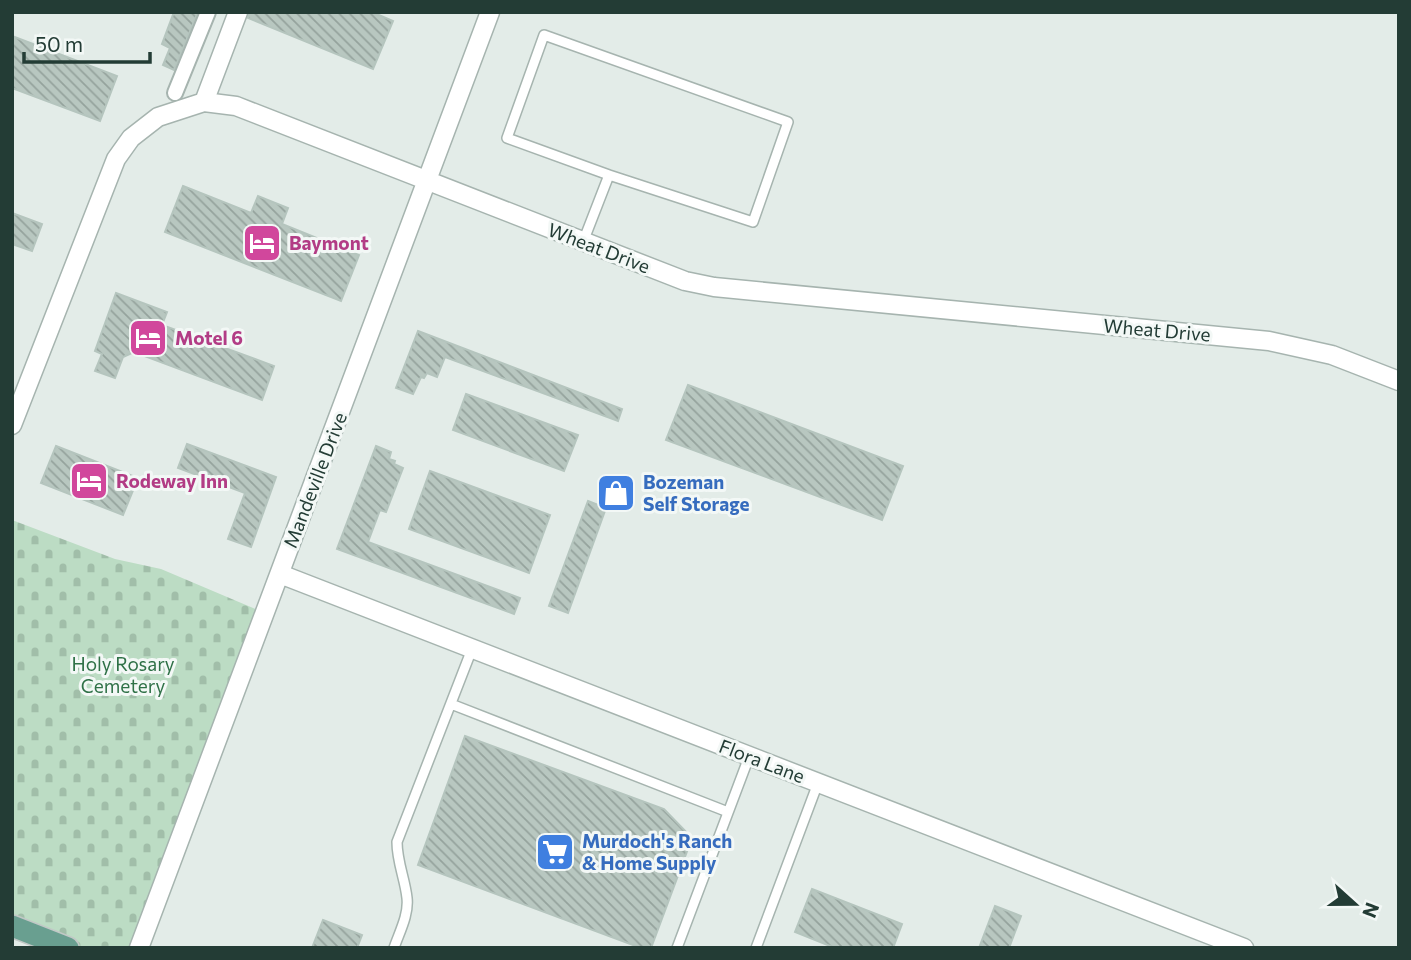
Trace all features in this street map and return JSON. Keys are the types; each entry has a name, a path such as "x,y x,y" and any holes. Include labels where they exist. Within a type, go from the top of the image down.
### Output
{"main road":[{"path":"12,926 68,948"}],"street":[{"path":"175,93 208,12"},
{"path":"204,102 239,12"},
{"name":"Mandeville Drive","path":"139,948 490,12"},
{"name":"Wheat Drive","path":"12,425 116,159 131,138 158,117 204,102 236,106 685,281 714,287 1269,341 1332,355 1399,381"},
{"name":"Flora Lane","path":"280,574 1244,948"}],"lane":[{"path":"544,35 788,122 753,222 609,175 507,138 544,35"},
{"path":"583,242 609,175"},
{"path":"394,948 404,920 407,901 397,857 397,842 472,649"},
{"path":"451,704 728,812"},
{"path":"677,948 749,757"},
{"path":"755,948 818,783"}],"green space":[{"name":"Holy Rosary Cemetery","path":"12,520 115,559 161,569 265,613 139,948 68,948 12,925"}],"building":[{"path":"174,12 198,12 174,70 163,65 170,48 162,44"},
{"path":"249,12 372,12 393,21 373,69 248,18"},
{"path":"12,36 117,76 100,121 12,88"},
{"name":"Baymont","path":"183,186 251,213 258,196 288,208 282,224 359,255 341,301 165,232"},
{"path":"12,213 42,224 32,251 12,244"},
{"name":"Motel 6","path":"116,293 167,312 162,325 274,366 262,400 134,352 123,357 115,378 95,371 102,354 95,351"},
{"path":"418,331 622,409 618,421 445,357 437,377 427,373 424,378 421,377 413,394 396,388"},
{"path":"688,385 903,466 882,520 666,440"},
{"path":"466,394 578,435 564,471 453,430"},
{"path":"187,444 276,477 251,547 228,539 245,493 178,468"},
{"name":"Rodeway Inn","path":"56,446 138,478 123,515 41,483"},
{"path":"376,446 391,452 389,459 403,468 386,512 380,510 368,542 520,598 514,614 337,549"},
{"path":"430,471 550,515 529,573 409,529"},
{"path":"588,501 606,508 568,613 549,606"},
{"name":"Murdoch's Ranch & Home Supply","path":"465,736 664,809 692,838 651,948 641,948 418,865"},
{"path":"812,889 902,924 893,948 835,948 795,932"},
{"path":"995,906 1021,916 1009,948 979,948"},
{"path":"323,920 362,935 357,948 312,948"}],"place":[{"name":"Baymont","path":"262,243"},
{"name":"Motel 6","path":"148,338"},
{"name":"Rodeway Inn","path":"89,481"},
{"name":"Bozeman Self Storage","path":"616,493"},
{"name":"Murdoch's Ranch & Home Supply","path":"555,852"}]}
